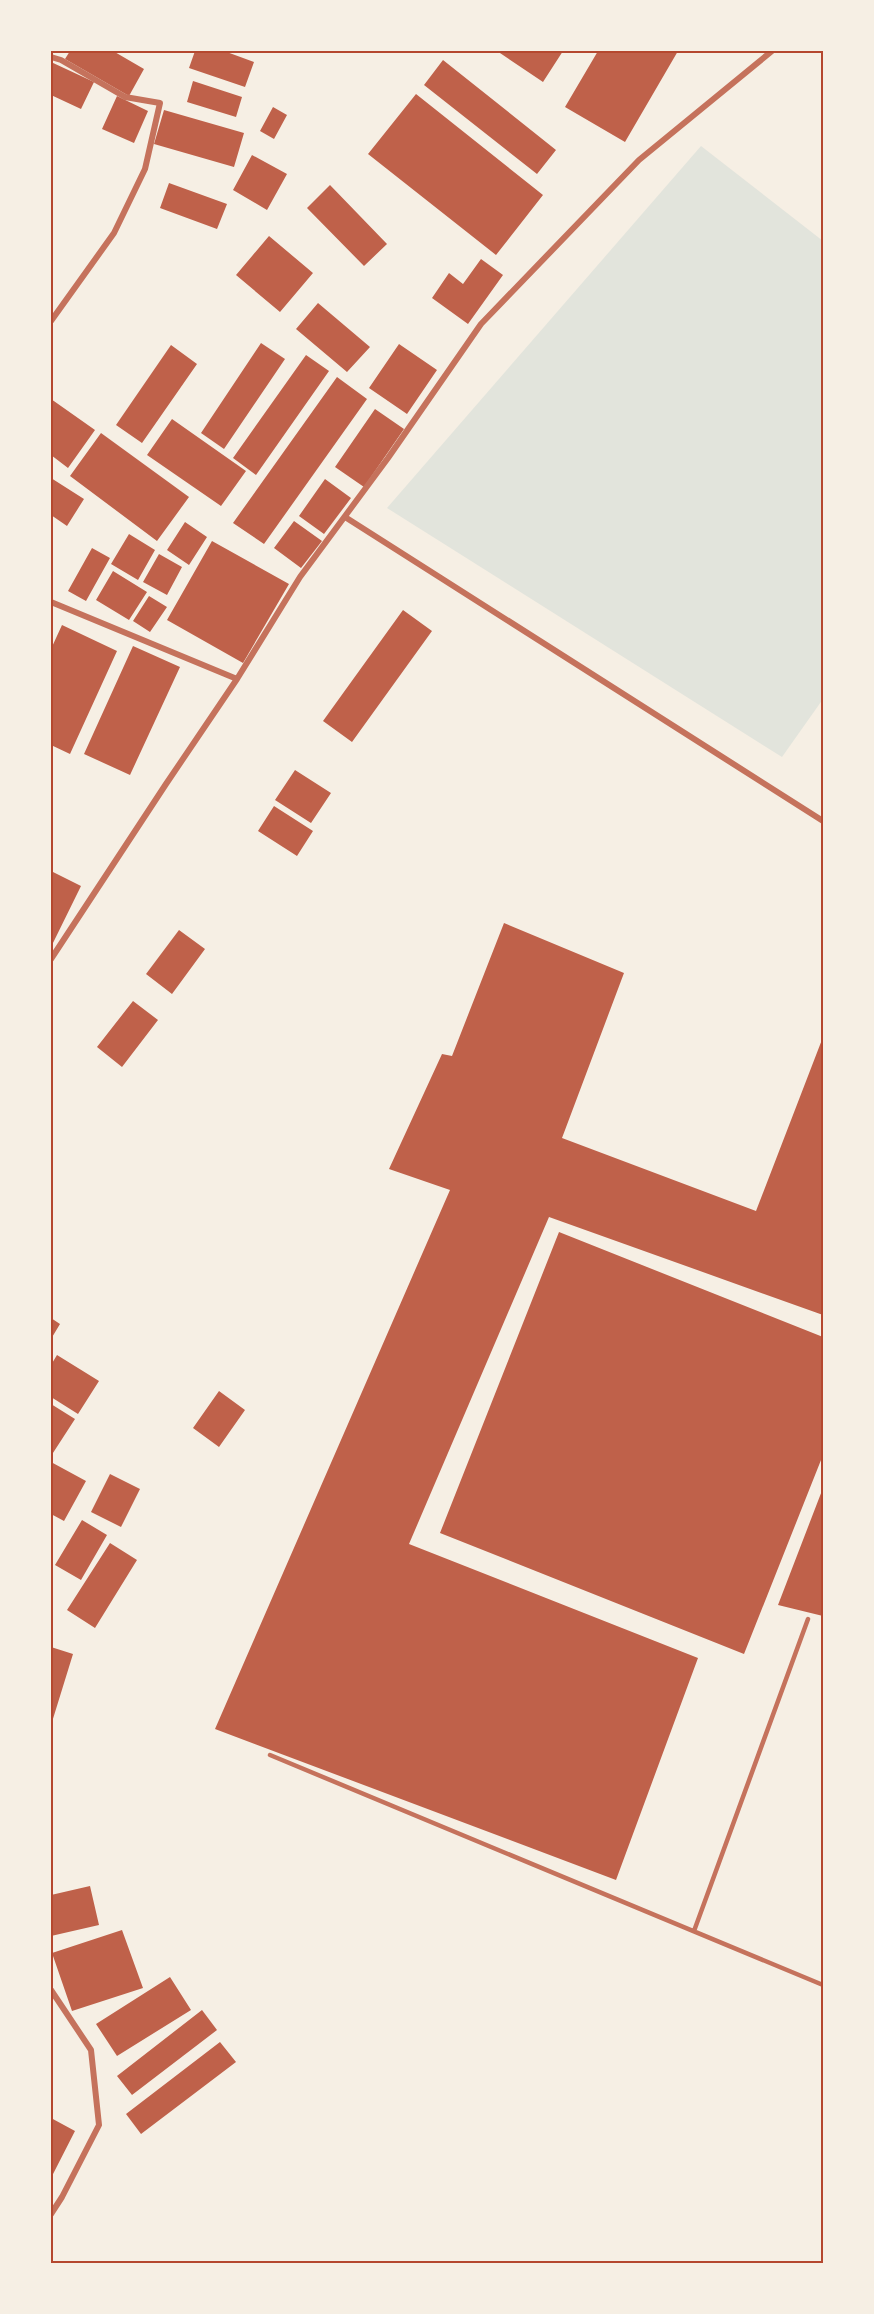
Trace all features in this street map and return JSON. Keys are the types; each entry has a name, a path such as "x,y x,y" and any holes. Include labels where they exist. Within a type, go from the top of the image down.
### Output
{"street":[{"path":"51,959 159,793 237,679 300,577 388,458 481,324 639,160 772,51"},
{"path":"51,57 61,60 125,97 160,103 145,169 114,233 51,321"},
{"path":"345,517 823,821"},
{"path":"51,602 237,679"},
{"path":"51,1990 91,2050 99,2125 51,2214"}],"lane":[{"path":"694,1931 808,1619"},
{"path":"270,1755 823,1985"}],"shaded area":[{"path":"701,146 823,241 823,699 782,757 387,508"}],"building":[{"path":"70,51 113,51 144,69 129,96 65,59"},
{"path":"195,51 224,51 254,62 245,87 189,68"},
{"path":"497,51 563,51 543,82"},
{"path":"598,51 678,51 625,142 565,107"},
{"path":"443,60 556,150 537,174 424,85"},
{"path":"51,62 94,82 81,109 51,95"},
{"path":"193,81 242,97 236,117 187,102"},
{"path":"416,94 543,195 496,255 368,154"},
{"path":"117,96 148,111 134,143 102,129"},
{"path":"273,107 287,115 274,139 260,131"},
{"path":"164,110 244,133 234,167 154,144"},
{"path":"252,155 287,174 267,210 233,190"},
{"path":"169,183 227,204 217,229 160,208"},
{"path":"330,185 387,244 364,266 307,208"},
{"path":"269,236 313,273 280,312 236,275"},
{"path":"481,259 503,275 468,324 432,298 449,273 463,284"},
{"path":"318,303 370,347 347,372 296,329"},
{"path":"261,343 285,359 224,449 201,433"},
{"path":"399,344 437,370 407,414 369,388"},
{"path":"171,345 197,364 142,443 116,425"},
{"path":"306,355 329,371 256,475 233,458"},
{"path":"337,377 367,399 264,544 233,523"},
{"path":"51,399 95,430 68,468 51,455"},
{"path":"375,409 404,429 364,487 335,467"},
{"path":"172,419 246,471 221,506 147,455"},
{"path":"101,433 189,497 157,541 70,476"},
{"path":"51,478 84,499 67,526 51,515"},
{"path":"325,479 351,498 324,534 299,516"},
{"path":"294,521 322,541 301,568 274,548"},
{"path":"185,522 207,537 189,565 167,550"},
{"path":"129,534 155,550 138,580 111,564"},
{"path":"212,541 289,584 243,663 167,620"},
{"path":"92,548 110,558 86,601 68,591"},
{"path":"159,554 182,567 167,595 143,582"},
{"path":"113,571 147,592 129,620 96,600"},
{"path":"149,596 167,607 150,632 133,621"},
{"path":"403,610 432,631 352,742 323,721"},
{"path":"62,625 117,651 70,754 51,745 51,649"},
{"path":"133,646 180,667 130,775 84,754"},
{"path":"295,770 331,793 311,823 275,800"},
{"path":"274,806 313,831 297,856 258,831"},
{"path":"51,871 81,886 51,947"},
{"path":"504,923 624,973 562,1138 756,1211 823,1037 823,1315 549,1217 409,1544 698,1658 616,1880 215,1729 450,1190 389,1169 442,1054 452,1056"},
{"path":"179,930 205,949 172,994 146,974"},
{"path":"133,1001 158,1020 122,1067 97,1047"},
{"path":"559,1232 823,1337 823,1455 744,1654 440,1533"},
{"path":"51,1318 60,1324 51,1339"},
{"path":"57,1355 99,1381 78,1414 51,1397 51,1365"},
{"path":"219,1391 245,1410 219,1447 193,1428"},
{"path":"51,1404 75,1419 51,1456"},
{"path":"51,1462 86,1481 64,1521 51,1514"},
{"path":"110,1474 140,1489 121,1527 91,1512"},
{"path":"823,1488 823,1616 778,1605"},
{"path":"82,1520 107,1535 81,1580 55,1565"},
{"path":"110,1543 137,1560 95,1628 67,1610"},
{"path":"51,1647 73,1654 52,1722 51,1722"},
{"path":"90,1886 99,1925 51,1936 51,1895"},
{"path":"122,1930 143,1988 72,2011 52,1953"},
{"path":"170,1977 191,2010 117,2056 96,2024"},
{"path":"202,2010 217,2030 132,2095 117,2076"},
{"path":"220,2042 236,2062 141,2134 126,2114"},
{"path":"51,2118 75,2131 51,2178"}]}
